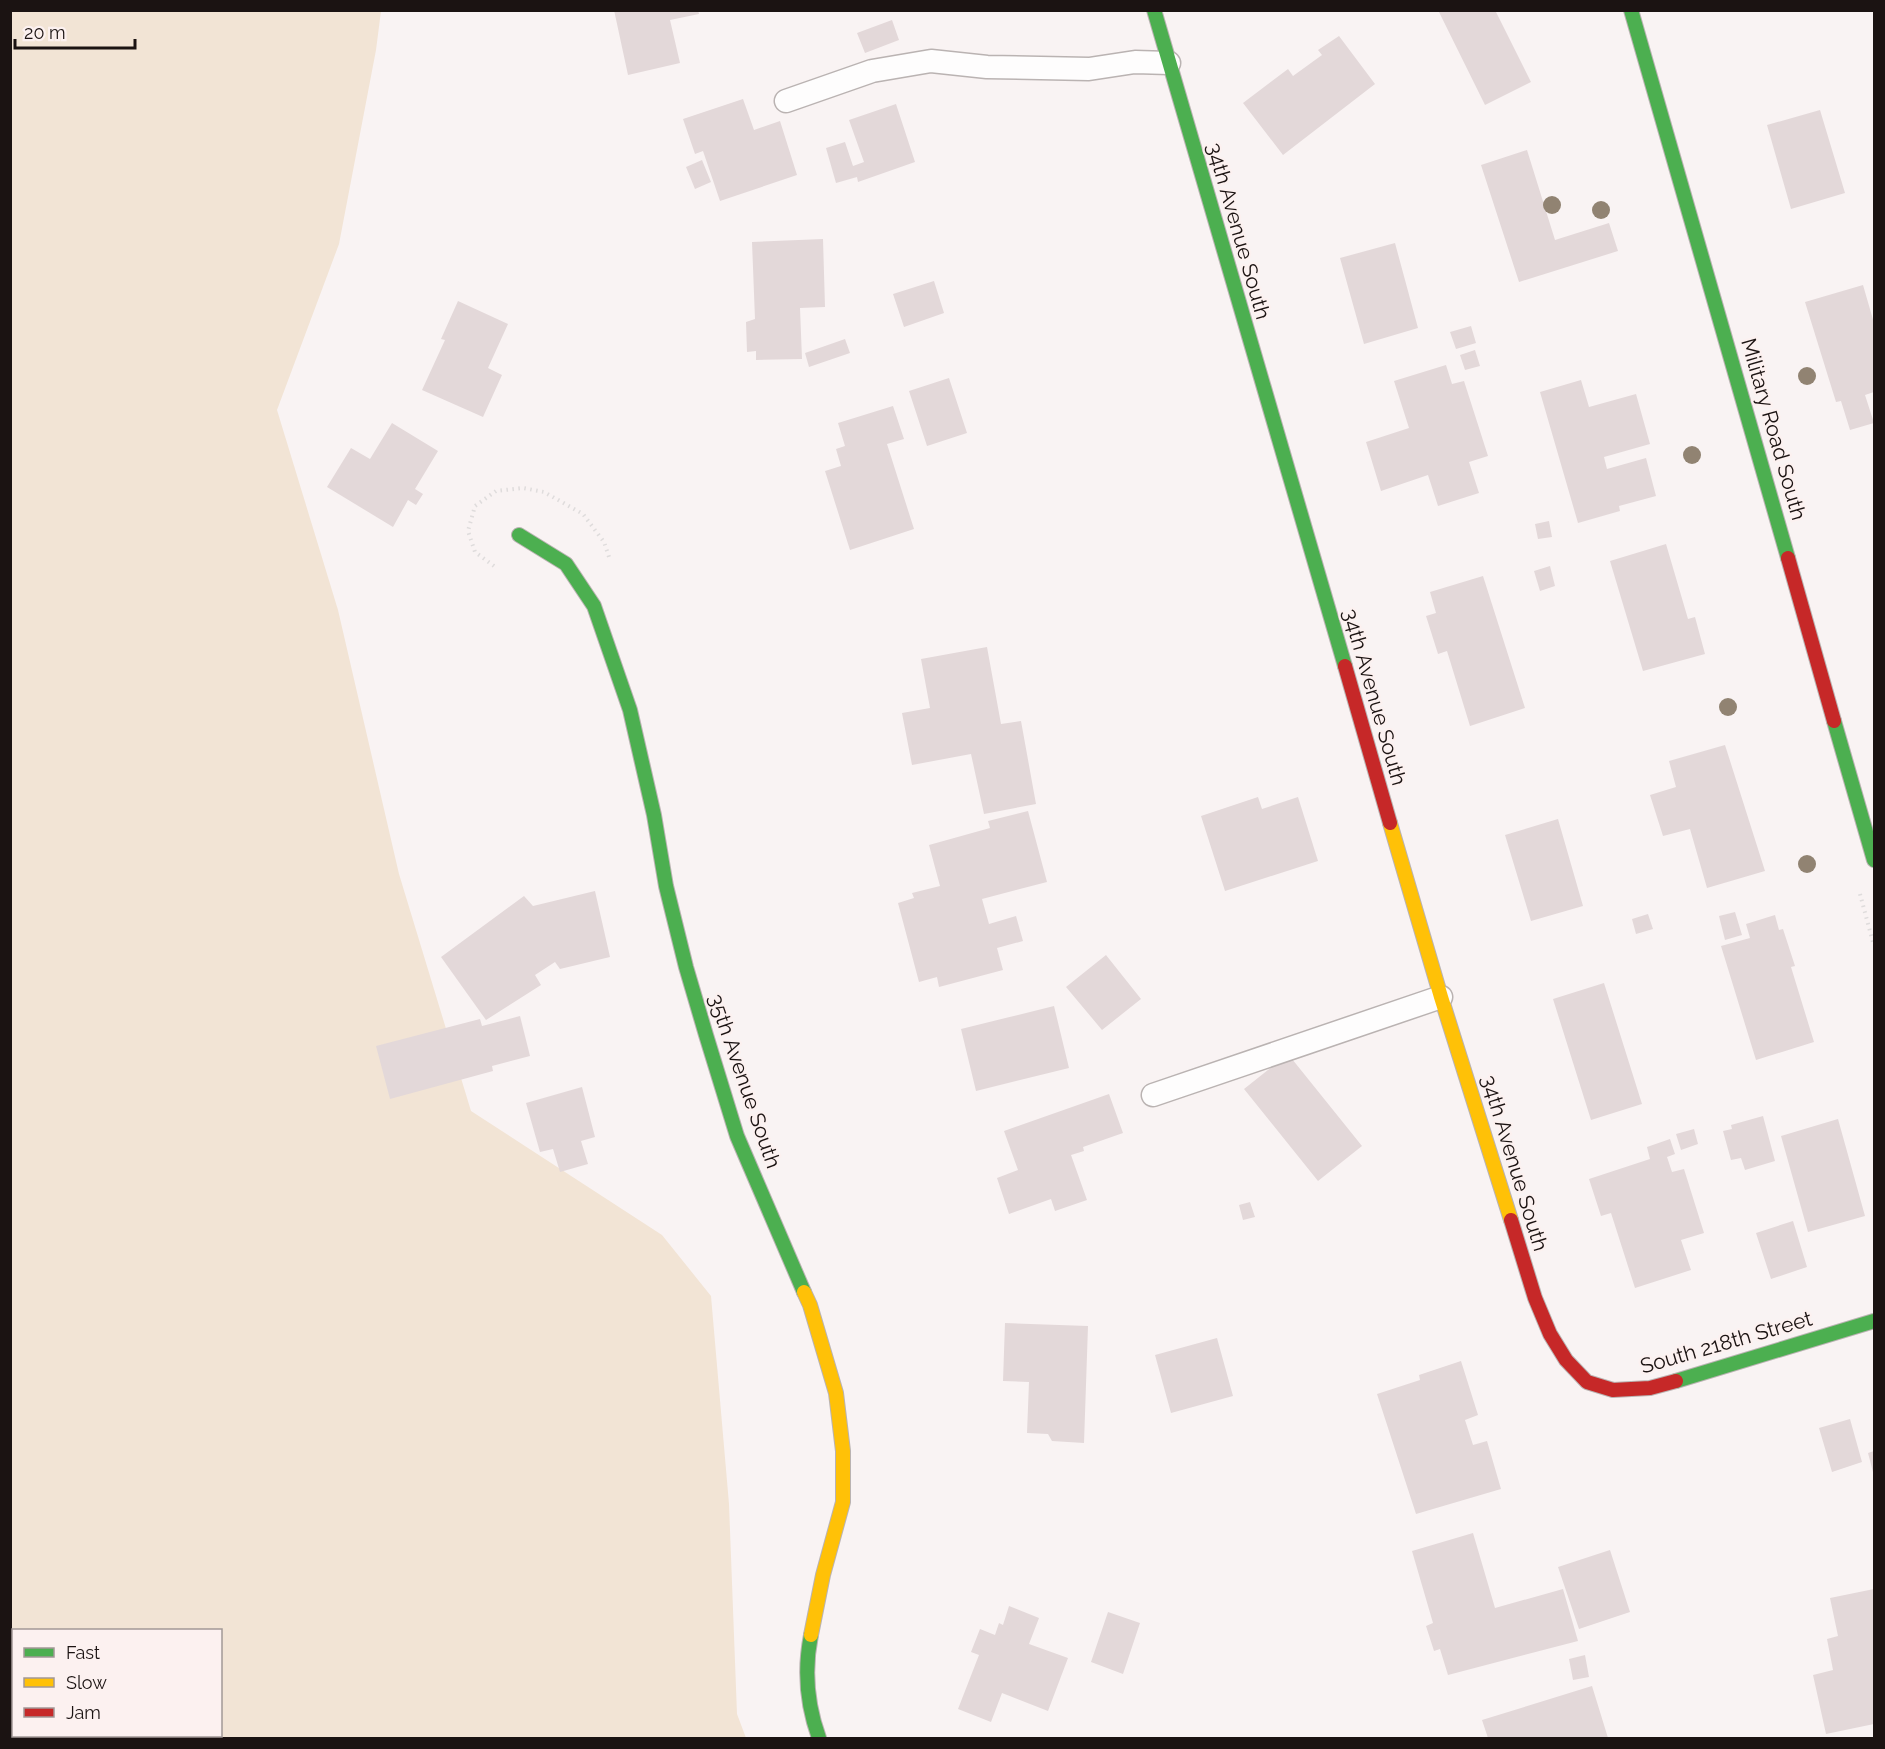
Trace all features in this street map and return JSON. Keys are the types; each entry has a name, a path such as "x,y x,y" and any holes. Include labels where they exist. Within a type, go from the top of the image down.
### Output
{"street":[{"name":"34th Avenue South","path":"1154,10 1441,997 1535,1298 1550,1334 1566,1360 1587,1382"},
{"name":"Military Road South","path":"1631,10 1875,860"},
{"name":"35th Avenue South","path":"519,535 566,564 594,606 630,710 654,815 669,898 709,1046 737,1136 810,1305 836,1393 843,1451 843,1503 824,1575 810,1645 807,1690 812,1719 819,1738"},
{"name":"South 218th Street","path":"1587,1382 1613,1390 1650,1388 1875,1320"}],"lane":[{"path":"786,101 872,72 931,61 987,67 1089,69 1135,62 1169,63"},
{"path":"1153,1095 1441,997"}],"shaded area":[{"path":"11,11 381,11 376,50 339,244 277,410 338,610 399,874 471,1111 662,1235 711,1296 729,1504 737,1714 746,1738 11,1738"}],"building":[{"path":"614,10 698,10 699,14 670,20 680,63 628,75"},
{"path":"1438,10 1495,10 1531,82 1485,105"},
{"path":"892,20 899,40 865,53 857,33"},
{"path":"1339,36 1375,84 1283,155 1243,103 1288,69 1293,76 1322,55 1318,50"},
{"path":"743,99 754,130 780,121 797,175 720,201 703,151 695,154 683,119"},
{"path":"896,104 915,162 858,182 857,177 836,183 826,148 845,142 853,166 864,162 849,120"},
{"path":"1820,110 1845,193 1791,209 1767,125"},
{"path":"1527,150 1555,240 1609,223 1618,251 1519,282 1481,165"},
{"path":"702,160 711,182 695,189 686,167"},
{"path":"823,239 825,307 800,308 802,359 756,360 756,351 747,352 746,322 755,319 752,242"},
{"path":"1395,243 1418,328 1364,344 1340,258"},
{"path":"934,281 944,313 904,327 893,294"},
{"path":"1863,285 1874,323 1874,392 1865,395 1874,423 1850,430 1841,401 1836,402 1805,302"},
{"path":"458,301 508,324 488,368 502,375 483,417 422,390 445,340 441,339"},
{"path":"1471,326 1476,343 1456,349 1450,332"},
{"path":"845,339 850,353 809,367 805,353"},
{"path":"1475,350 1480,366 1465,370 1460,355"},
{"path":"1446,365 1452,384 1464,381 1488,456 1469,462 1479,493 1438,506 1428,475 1381,491 1366,442 1409,428 1394,381"},
{"path":"949,378 967,433 927,446 909,391"},
{"path":"1581,380 1589,407 1636,394 1650,444 1604,457 1607,469 1646,458 1656,496 1619,506 1620,511 1578,523 1540,392"},
{"path":"893,406 904,439 887,444 914,529 850,550 825,471 841,466 836,449 845,446 838,423"},
{"path":"392,423 438,451 415,489 423,494 416,505 408,500 393,527 327,487 351,448 370,459"},
{"path":"1549,521 1552,537 1538,539 1535,524"},
{"path":"1666,544 1688,619 1695,617 1705,654 1643,671 1610,561"},
{"path":"1550,566 1555,586 1540,591 1534,571"},
{"path":"1483,576 1525,708 1470,726 1447,651 1438,654 1426,616 1436,613 1430,592"},
{"path":"987,647 1001,724 1021,721 1036,804 984,814 971,754 912,765 902,713 930,708 921,659"},
{"path":"1725,745 1765,871 1707,888 1690,829 1663,836 1650,795 1676,787 1669,761"},
{"path":"1258,797 1262,809 1298,797 1318,861 1225,891 1201,816"},
{"path":"1028,811 1047,882 982,899 989,924 1016,916 1023,941 997,948 1003,970 939,987 937,977 919,982 898,903 914,898 912,893 940,886 929,845 990,828 988,821"},
{"path":"1558,819 1583,906 1531,921 1505,835"},
{"path":"595,891 610,957 560,969 555,962 535,975 541,985 486,1020 441,957 524,896 533,906"},
{"path":"1735,912 1742,935 1725,940 1719,916"},
{"path":"1648,914 1653,929 1636,934 1632,919"},
{"path":"1775,915 1779,930 1783,929 1795,966 1791,967 1814,1042 1756,1060 1721,946 1750,938 1746,924"},
{"path":"1106,955 1141,999 1102,1030 1066,987"},
{"path":"1604,983 1642,1104 1591,1120 1553,999"},
{"path":"1054,1006 1069,1068 976,1091 961,1029"},
{"path":"520,1016 530,1056 492,1066 493,1071 390,1099 376,1046 480,1019 482,1026"},
{"path":"1288,1054 1362,1146 1318,1181 1244,1089"},
{"path":"582,1087 595,1137 581,1141 588,1164 560,1172 553,1149 540,1152 526,1103"},
{"path":"1109,1094 1123,1133 1083,1147 1084,1151 1071,1155 1087,1200 1055,1211 1051,1199 1009,1214 997,1178 1018,1170 1004,1131"},
{"path":"1763,1116 1775,1161 1745,1170 1741,1158 1731,1160 1723,1131 1732,1129 1731,1125"},
{"path":"1838,1119 1865,1216 1808,1232 1781,1136"},
{"path":"1694,1129 1698,1144 1681,1150 1676,1134"},
{"path":"1670,1139 1675,1154 1667,1157 1672,1172 1684,1169 1704,1233 1681,1240 1691,1270 1635,1288 1611,1213 1601,1216 1589,1179 1650,1159 1647,1147"},
{"path":"1250,1202 1255,1217 1243,1220 1239,1205"},
{"path":"1793,1221 1807,1267 1771,1279 1756,1233"},
{"path":"1005,1323 1088,1326 1084,1443 1052,1441 1048,1434 1027,1433 1029,1382 1003,1381"},
{"path":"1217,1338 1233,1396 1171,1413 1155,1355"},
{"path":"1461,1361 1478,1415 1465,1420 1473,1445 1487,1441 1501,1489 1416,1514 1377,1394 1420,1380 1419,1375"},
{"path":"1850,1419 1862,1462 1832,1472 1819,1428"},
{"path":"1874,1451 1874,1476 1868,1453"},
{"path":"1473,1533 1495,1608 1563,1589 1578,1641 1448,1675 1440,1649 1434,1651 1426,1626 1433,1623 1412,1551"},
{"path":"1610,1550 1630,1612 1579,1629 1558,1567"},
{"path":"1874,1589 1874,1724 1826,1734 1813,1675 1833,1670 1827,1639 1838,1636 1830,1598"},
{"path":"1009,1606 1039,1618 1029,1644 1068,1658 1048,1711 1002,1693 991,1722 958,1709 979,1655 971,1652 980,1629 995,1635 999,1623 1003,1625"},
{"path":"1108,1612 1140,1623 1123,1674 1091,1662"},
{"path":"1585,1655 1589,1677 1573,1680 1569,1659"},
{"path":"1592,1686 1608,1738 1488,1738 1482,1720"}],"traffic: fast":[{"path":"1154,10 1345,666"},
{"path":"1631,10 1788,558"},
{"path":"519,535 566,564 594,606 630,710 654,815 666,886 706,1035 737,1136 804,1292"},
{"path":"1834,721 1874,860"},
{"path":"1676,1381 1874,1321"},
{"path":"811,1635 808,1687 819,1738"}],"traffic: slow":[{"path":"1390,823 1441,997 1511,1220"},
{"path":"804,1292 836,1393 843,1451 843,1502 823,1575 811,1635"}],"traffic: jam":[{"path":"1788,558 1834,721"},
{"path":"1345,666 1390,823"},
{"path":"1511,1220 1535,1298 1550,1334 1566,1360 1587,1382 1613,1390 1650,1388 1676,1381"}]}
